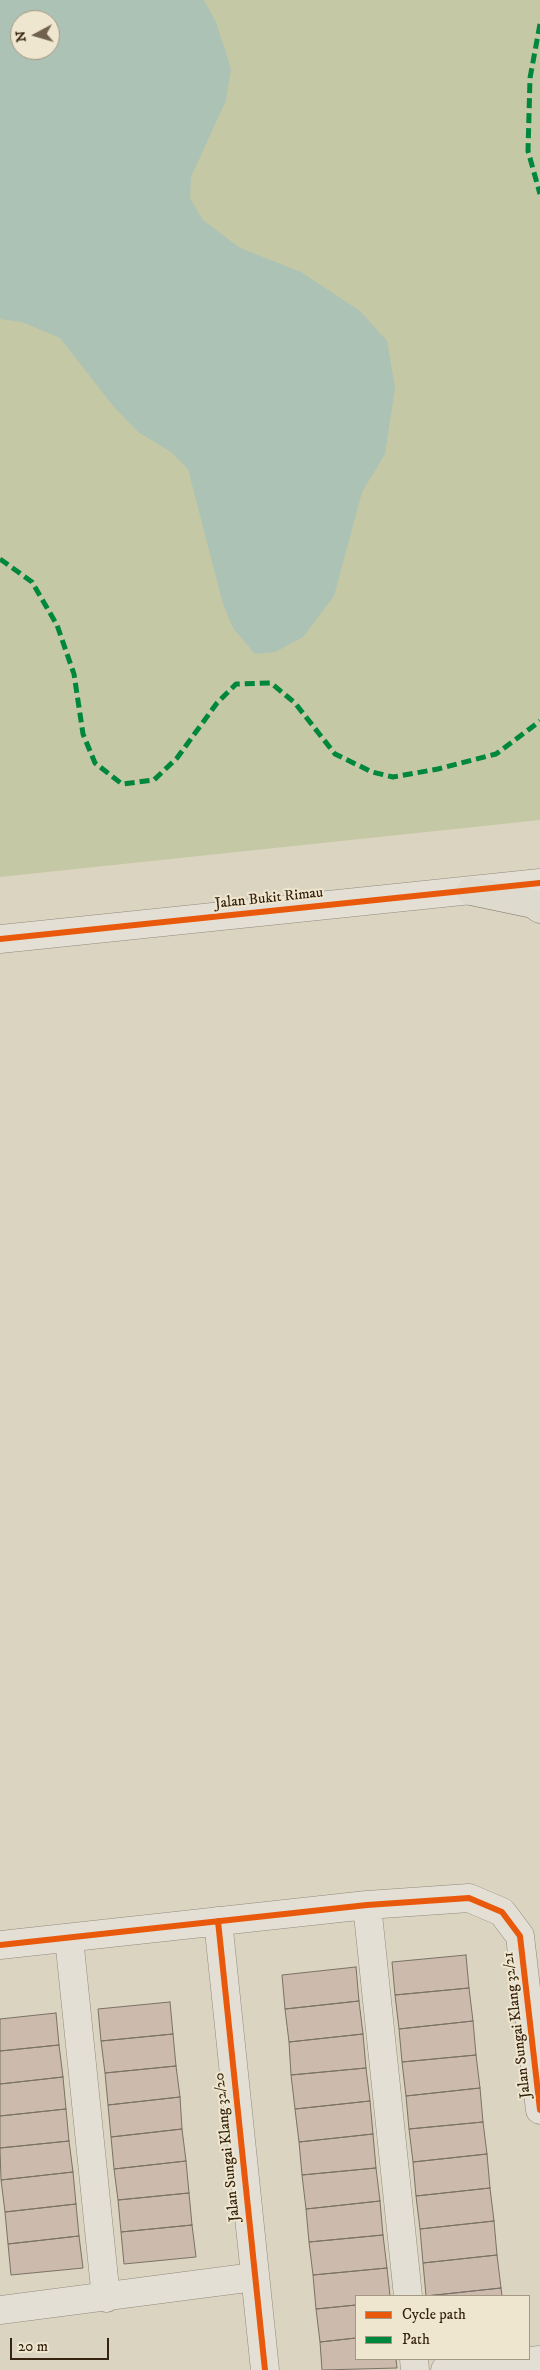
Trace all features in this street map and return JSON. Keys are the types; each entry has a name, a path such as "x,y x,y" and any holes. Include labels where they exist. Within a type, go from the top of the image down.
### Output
{"main road":[{"path":"472,891 534,904 540,910"}],"street":[{"name":"Jalan Bukit Rimau","path":"0,939 540,883"},
{"name":"Jalan Sungai Klang 32/21","path":"367,1905 469,1898 502,1912 520,1936 540,2110"},
{"path":"0,1945 367,1905 408,2295"},
{"name":"Jalan Sungai Klang 32/20","path":"218,1922 265,2370"},
{"path":"68,1938 106,2298"},
{"path":"0,2310 106,2298 254,2277"},
{"path":"445,2370 540,2360"}],"green space":[{"path":"0,0 540,0 540,820 0,877"}],"shaded area":[{"path":"0,0 204,0 216,22 231,69 226,100 191,177 190,198 203,220 240,248 301,272 360,311 387,341 395,388 385,454 362,492 334,596 303,637 275,652 255,654 233,628 223,604 188,469 171,452 138,432 114,407 60,338 22,322 0,319"}],"building":[{"path":"466,1955 469,1988 395,1995 392,1962"},
{"path":"356,1967 359,2001 285,2009 282,1975"},
{"path":"469,1988 473,2021 399,2029 395,1995"},
{"path":"359,2001 363,2034 289,2042 285,2009"},
{"path":"170,2002 173,2034 101,2041 98,2009"},
{"path":"56,2013 59,2045 0,2051 0,2019"},
{"path":"473,2021 476,2055 402,2062 399,2029"},
{"path":"173,2034 176,2066 105,2073 101,2041"},
{"path":"363,2034 366,2068 291,2075 289,2042"},
{"path":"59,2045 63,2077 0,2084 0,2051"},
{"path":"476,2055 480,2088 406,2096 402,2062"},
{"path":"176,2066 180,2097 108,2105 105,2073"},
{"path":"366,2068 370,2101 295,2109 291,2075"},
{"path":"63,2077 66,2109 0,2116 0,2084"},
{"path":"480,2088 483,2122 409,2129 406,2096"},
{"path":"180,2097 182,2129 111,2137 108,2105"},
{"path":"370,2101 373,2134 299,2142 295,2109"},
{"path":"66,2109 69,2141 0,2148 0,2116"},
{"path":"483,2122 487,2154 413,2162 409,2129"},
{"path":"182,2129 186,2161 114,2169 111,2137"},
{"path":"373,2134 376,2168 302,2175 299,2142"},
{"path":"69,2141 73,2172 1,2180 0,2148"},
{"path":"487,2154 490,2188 416,2196 413,2162"},
{"path":"186,2161 189,2193 118,2200 114,2169"},
{"path":"376,2168 380,2201 306,2209 302,2175"},
{"path":"73,2172 76,2204 5,2212 1,2180"},
{"path":"490,2188 494,2221 420,2229 416,2196"},
{"path":"189,2193 192,2225 121,2232 118,2200"},
{"path":"380,2201 383,2235 309,2242 306,2209"},
{"path":"76,2204 79,2236 8,2244 5,2212"},
{"path":"494,2221 497,2255 423,2263 420,2229"},
{"path":"192,2225 196,2257 124,2264 121,2232"},
{"path":"383,2235 387,2268 313,2275 309,2242"},
{"path":"79,2236 83,2268 11,2275 8,2244"},
{"path":"497,2255 501,2288 426,2295 423,2263"},
{"path":"387,2268 390,2295 355,2295 355,2305 316,2309 313,2275"},
{"path":"501,2288 502,2295 435,2295"},
{"path":"355,2305 355,2338 320,2342 316,2309"},
{"path":"355,2338 355,2360 396,2360 397,2368 322,2370 320,2342"}],"marked path":[{"path":"540,24 530,78 528,151 540,194"},
{"path":"0,559 32,582 57,625 74,674 83,734 95,763 122,784 154,780 177,758 217,703 236,684 271,683 295,703 335,754 372,772 393,777 438,769 496,754 540,721"}],"cycle path":[{"path":"0,939 540,883"},
{"path":"0,1945 367,1905 469,1898 502,1912 520,1936 540,2110"},
{"path":"218,1921 265,2370"}]}
